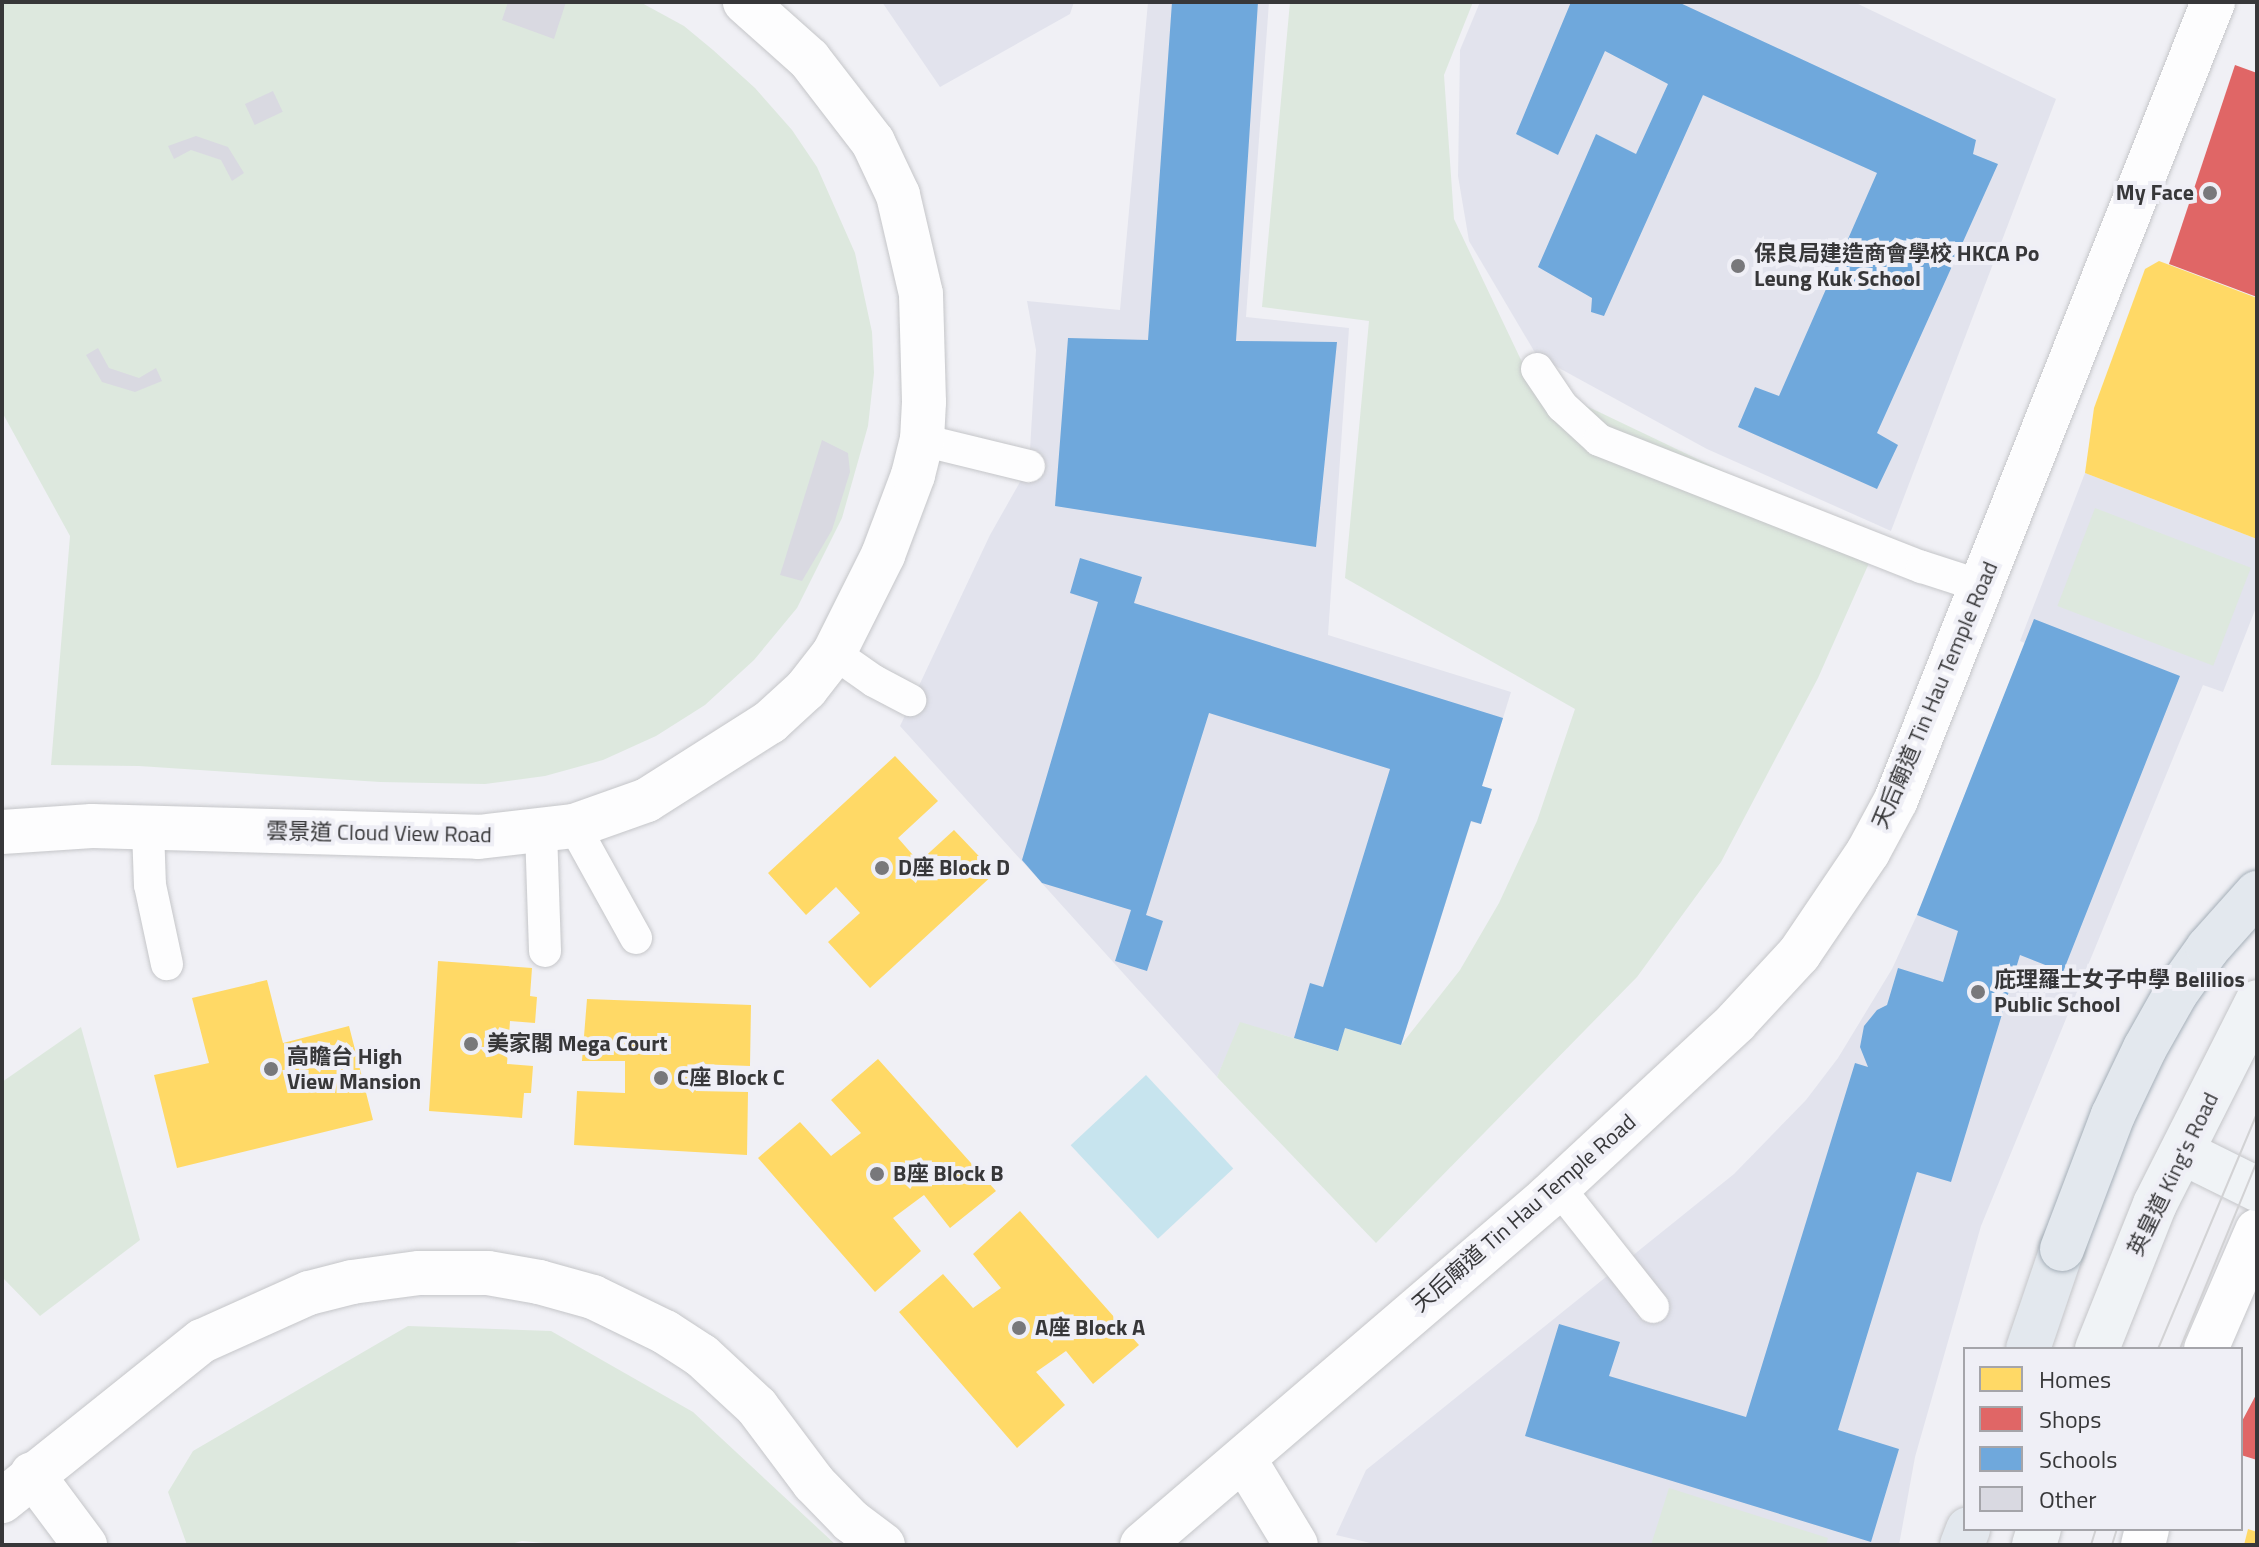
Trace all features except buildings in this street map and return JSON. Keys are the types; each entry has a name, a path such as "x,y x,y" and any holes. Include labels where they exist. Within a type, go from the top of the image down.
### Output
{"main road":[{"path":"2029,1347 2113,1115 2145,1048 2176,993 2208,948 2257,893"},
{"name":"英皇道 King's Road","path":"2098,1347 2155,1204 2257,1002"},
{"path":"2182,1152 2257,1189"}],"street":[{"name":"雲景道 Cloud View Road","path":"2,832 92,826 479,837 558,828 647,800 770,722 806,689 834,653 883,555 913,475 922,440 925,348 921,294 898,195 873,142 809,59 745,2"},
{"name":"天后廟道 Tin Hau Temple Road","path":"1142,1545 1558,1187 1736,1022 1799,954 1868,852 1896,800 2213,2"},
{"path":"2207,1347 2257,1231"},
{"path":"85,1545 17,1488 202,1341 309,1293 352,1282 419,1273 488,1273 539,1282 593,1297 665,1332 702,1356 757,1407 814,1483 851,1521 883,1545"},
{"path":"1244,1459 1296,1545"}],"lane":[{"path":"1537,369 1562,406 1599,440 1922,567 1981,586"},
{"path":"922,440 1029,466"},
{"path":"834,653 874,681 910,700"},
{"path":"558,828 636,938"},
{"path":"545,951 558,828"},
{"path":"148,829 150,885 167,964"},
{"path":"1558,1187 1653,1307"}],"shaded area":[{"path":"2,2 640,2 684,26 755,88 792,130 817,167 855,253 872,332 874,373 868,426 842,518 797,608 754,660 705,705 656,736 603,760 545,776 485,784 380,782 139,766 51,765 70,536 2,412"},
{"path":"882,2 1074,2 1070,14 940,87"},
{"path":"1148,2 1269,2 1246,317 1349,328 1328,635 1511,692 1482,786 1492,789 1481,824 1471,822 1401,1045 1345,1028 1338,1051 1241,1023 1217,1077 900,726 990,535 1029,466 1036,350 1027,301 1120,310"},
{"path":"1290,2 1473,2 1444,75 1454,219 1530,379 1877,545 1818,678 1721,862 1637,977 1376,1243 1217,1077 1240,1022 1337,1051 1345,1028 1401,1045 1460,970 1499,903 1537,821 1575,709 1345,578 1369,321 1262,307"},
{"name":"保良局建造商會學校 HKCA Po Leung Kuk School","path":"1480,2 1854,2 2056,99 1891,531 1707,449 1537,356 1469,241 1458,176 1460,50"},
{"name":"庇理羅士女子中學 Belilios Public School","path":"2085,473 2257,539 2257,605 2223,692 2203,685 1981,1226 1915,1457 1899,1545 1379,1545 1336,1535 1366,1470 1734,1174 1806,1100 1838,1058 1892,969 1917,915 2025,643 2020,641"},
{"path":"2095,508 2251,568 2213,666 2057,606"},
{"path":"81,1027 140,1240 40,1316 2,1277 2,1082"},
{"path":"408,1326 551,1331 693,1412 836,1545 566,1545 522,1541 507,1545 187,1545 168,1492 193,1451"},
{"path":"1669,1488 1828,1538 1826,1545 1651,1545"}],"water":[{"path":"1146,1075 1233,1169 1158,1239 1071,1145"}],"tram line":[{"path":"2159,1347 2257,1113"},
{"path":"2181,1347 2257,1161"},
{"path":"2091,1545 2095,1531"},
{"path":"2112,1545 2116,1531"}],"place":[{"name":"My Face","path":"2210,193"},
{"name":"保良局建造商會學校 HKCA Po Leung Kuk School","path":"1738,266"},
{"name":"D座 Block D","path":"882,868"},
{"name":"庇理羅士女子中學 Belilios Public School","path":"1978,992"},
{"name":"美家閣 Mega Court","path":"471,1044"},
{"name":"高瞻台 High View Mansion","path":"271,1069"},
{"name":"C座 Block C","path":"661,1078"},
{"name":"B座 Block B","path":"877,1174"},
{"name":"A座 Block A","path":"1019,1328"}]}
